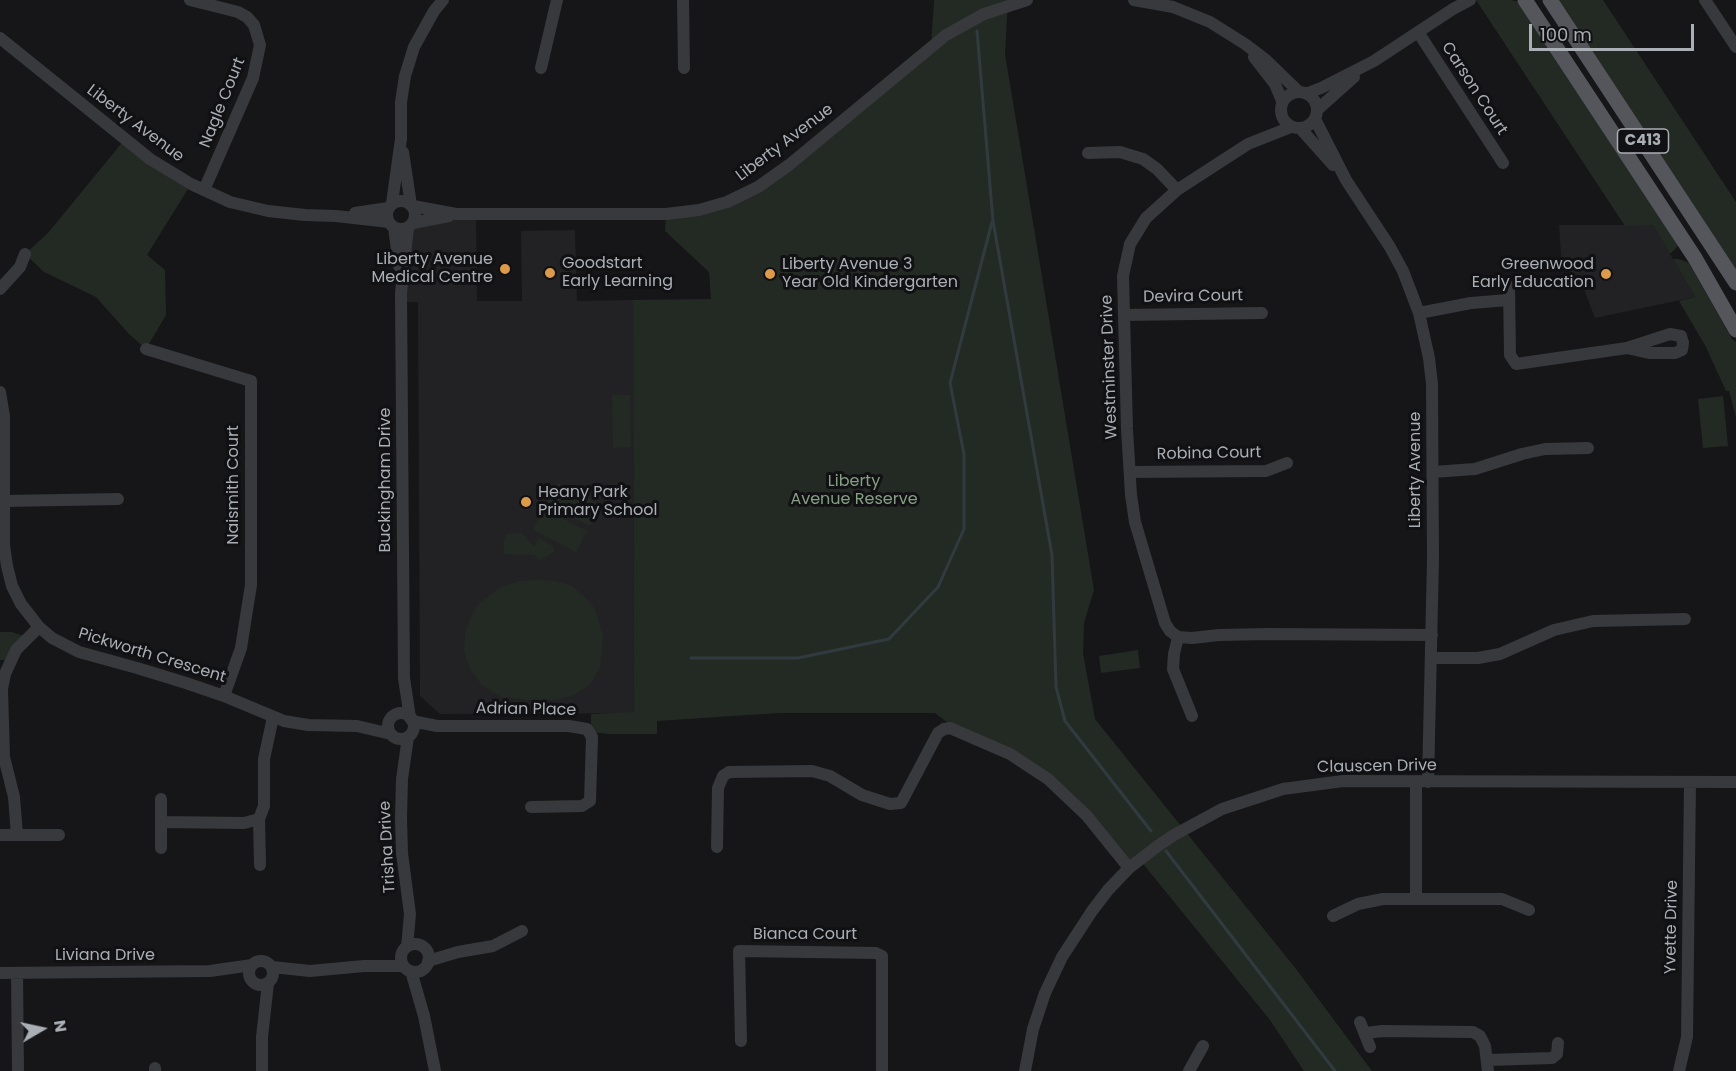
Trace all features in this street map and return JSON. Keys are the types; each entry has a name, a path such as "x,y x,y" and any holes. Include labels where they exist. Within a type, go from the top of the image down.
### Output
{"main road":[{"path":"1511,0 1526,2"},
{"name":"C413","path":"1550,0 1734,279"},
{"name":"C413","path":"1526,2 1713,288 1736,330"},
{"path":"1713,288 1734,279"}],"street":[{"name":"Nagle Court","path":"190,0 238,12 247,17 254,25 260,45 253,78 204,190"},
{"path":"401,139 415,213 410,225 398,229 392,225 387,215 401,139 401,102 410,60 422,31 443,0"},
{"path":"541,68 557,0"},
{"path":"683,0 684,68"},
{"name":"Liberty Avenue","path":"412,206 456,214 666,214 699,210 727,202 758,187 789,165 946,35 984,14 1027,0"},
{"path":"1134,0 1173,7 1210,22 1245,44 1313,98 1316,114"},
{"path":"1281,107 1289,94 1321,88 1374,61 1457,4 1470,0"},
{"path":"1705,0 1736,46"},
{"name":"Carson Court","path":"1418,32 1503,163"},
{"name":"Liberty Avenue","path":"0,38 150,159 179,178 204,190 230,201 268,211 336,216 392,225"},
{"path":"1245,44 1275,84 1283,119 1295,128 1306,126 1374,61"},
{"name":"Westminster Drive","path":"1248,144 1281,107"},
{"name":"Liberty Avenue","path":"1316,114 1346,180 1397,260 1419,313 1428,347 1431,371 1433,472 1432,635 1416,899"},
{"name":"Liberty Avenue","path":"1295,128 1346,180"},
{"name":"Westminster Drive","path":"1178,637 1170,631 1165,622 1135,522 1123,276 1130,244 1146,218 1177,190 1248,144 1295,128"},
{"path":"1088,153 1120,152 1143,159 1157,169 1177,190"},
{"path":"390,206 404,201 412,206"},
{"name":"Liberty Avenue","path":"336,216 390,206"},
{"name":"Liberty Avenue","path":"410,225 456,214"},
{"name":"Buckingham Drive","path":"392,225 402,282"},
{"name":"Buckingham Drive","path":"410,225 402,282 404,678 410,727"},
{"path":"0,289 20,267 25,254"},
{"path":"1509,286 1510,355 1516,364 1628,348"},
{"path":"1419,313 1471,303 1508,300"},
{"name":"Devira Court","path":"1124,315 1262,313"},
{"name":"Naismith Court","path":"146,349 251,381 251,585 240,648 224,696"},
{"name":"Pickworth Crescent","path":"0,392 4,416 4,545 12,586 21,604 39,627 52,638 78,652 224,696 273,717 308,725 357,726 392,736"},
{"path":"1433,472 1475,469 1545,449 1588,448"},
{"name":"Robina Court","path":"1131,472 1266,471 1287,463"},
{"path":"4,501 118,499"},
{"path":"1431,658 1478,658 1500,654 1554,630 1581,622 1605,619 1685,619"},
{"path":"16,835 14,797 4,757 3,681 16,650 39,627"},
{"path":"1192,716 1173,669 1173,654 1178,637 1192,638 1220,634 1432,635"},
{"name":"Buckingham Drive","path":"392,717 404,678"},
{"path":"401,714 410,727 400,739 392,736 388,727 392,717 401,714"},
{"path":"260,865 259,819 264,806 264,759 273,717"},
{"name":"Pickworth Crescent","path":"357,726 392,717"},
{"name":"Adrian Place","path":"410,727 569,726 587,729 592,737 590,801 582,806 531,807"},
{"name":"Trisha Drive","path":"410,727 402,779 402,853 413,961 435,1071"},
{"path":"717,847 718,788 720,781 729,772 812,771 830,776 862,795 890,804 901,803 938,733 951,728 1010,754 1048,779 1087,816 1129,868"},
{"name":"Trisha Drive","path":"392,736 402,779"},
{"name":"Clauscen Drive","path":"1025,1071 1039,1011 1062,957 1092,910 1129,868 1174,835 1222,809 1262,795 1304,785 1343,781 1736,782"},
{"name":"Yvette Drive","path":"1679,1071 1687,1037 1690,782"},
{"path":"160,799 161,848"},
{"path":"161,822 244,823 259,819"},
{"path":"0,835 59,835"},
{"path":"1332,916 1367,902 1383,899 1502,899 1529,910"},
{"name":"Trisha Drive","path":"410,914 423,947 413,961"},
{"path":"252,981 261,985 270,977 413,961 494,946 522,932"},
{"path":"413,961 411,945 440,952 458,952"},
{"name":"Bianca Court","path":"741,1041 739,951 876,953 882,956 882,1071"},
{"path":"262,1037 249,972 252,965 262,961 270,977 262,1037 262,1071"},
{"name":"Liviana Drive","path":"0,973 210,971 252,965"},
{"name":"Liviana Drive","path":"210,971 252,981"},
{"path":"17,973 18,1071"},
{"path":"1370,1047 1363,1028 1382,1031 1469,1031 1483,1041 1488,1065 1552,1058 1557,1054 1558,1043"},
{"path":"1190,1071 1203,1047"}],"shaded area":[{"name":"Heany Park Primary School","path":"476,215 477,301 522,301 521,231 575,230 577,301 633,300 634,713 440,714 420,696 418,302 401,302 408,227"},
{"path":"1559,225 1653,225 1695,297 1595,318 1579,276 1562,269"}],"green space":[{"name":"Liberty Avenue Reserve","path":"934,0 1008,0 1005,54 1094,590 1084,623 1083,653 1095,719 1296,969 1372,1071 1304,1071 1270,1020 1140,860 1129,868 1061,790 956,729 935,713 779,713 657,721 657,734 591,732 591,714 634,712 633,300 711,299 709,272 665,231 666,214 741,197 931,47"},
{"path":"1476,0 1511,0 1528,4 1683,241 1670,254 1653,225 1625,226"},
{"path":"1550,0 1603,0 1736,202 1736,283"},
{"path":"125,139 191,184 147,255 165,270 166,315 146,349 129,334 96,297 44,272 25,254 48,233"},
{"path":"1673,259 1689,263 1732,339 1736,342 1736,417 1729,391 1726,391 1706,347 1679,301 1695,297"},
{"path":"612,395 630,395 631,447 613,448"},
{"path":"1723,396 1728,446 1703,448 1698,399"},
{"path":"557,483 601,505 590,526 546,505"},
{"path":"544,509 587,531 576,552 533,530"},
{"path":"522,533 534,547 540,539 553,546 554,552 540,560 534,555 504,554 506,534"},
{"path":"537,580 570,585 595,609 603,637 600,668 590,684 574,695 561,699 539,701 501,697 482,685 470,669 464,651 465,635 477,606 499,588 519,581"},
{"path":"0,632 12,632 27,637 11,660 0,660"},
{"path":"1138,650 1140,668 1101,673 1099,656"}],"waterway":[{"path":"977,31 993,221 1052,555 1056,687 1065,721 1151,831"},
{"path":"691,658 798,658 889,639 938,587 964,529 964,454 950,383 992,222"},
{"path":"1166,851 1335,1071"}],"place":[{"name":"Liberty Avenue Medical Centre","path":"505,269"},
{"name":"Goodstart Early Learning","path":"550,273"},
{"name":"Liberty Avenue 3 Year Old Kindergarten","path":"770,274"},
{"name":"Greenwood Early Education","path":"1606,274"},
{"name":"Heany Park Primary School","path":"526,502"}]}
